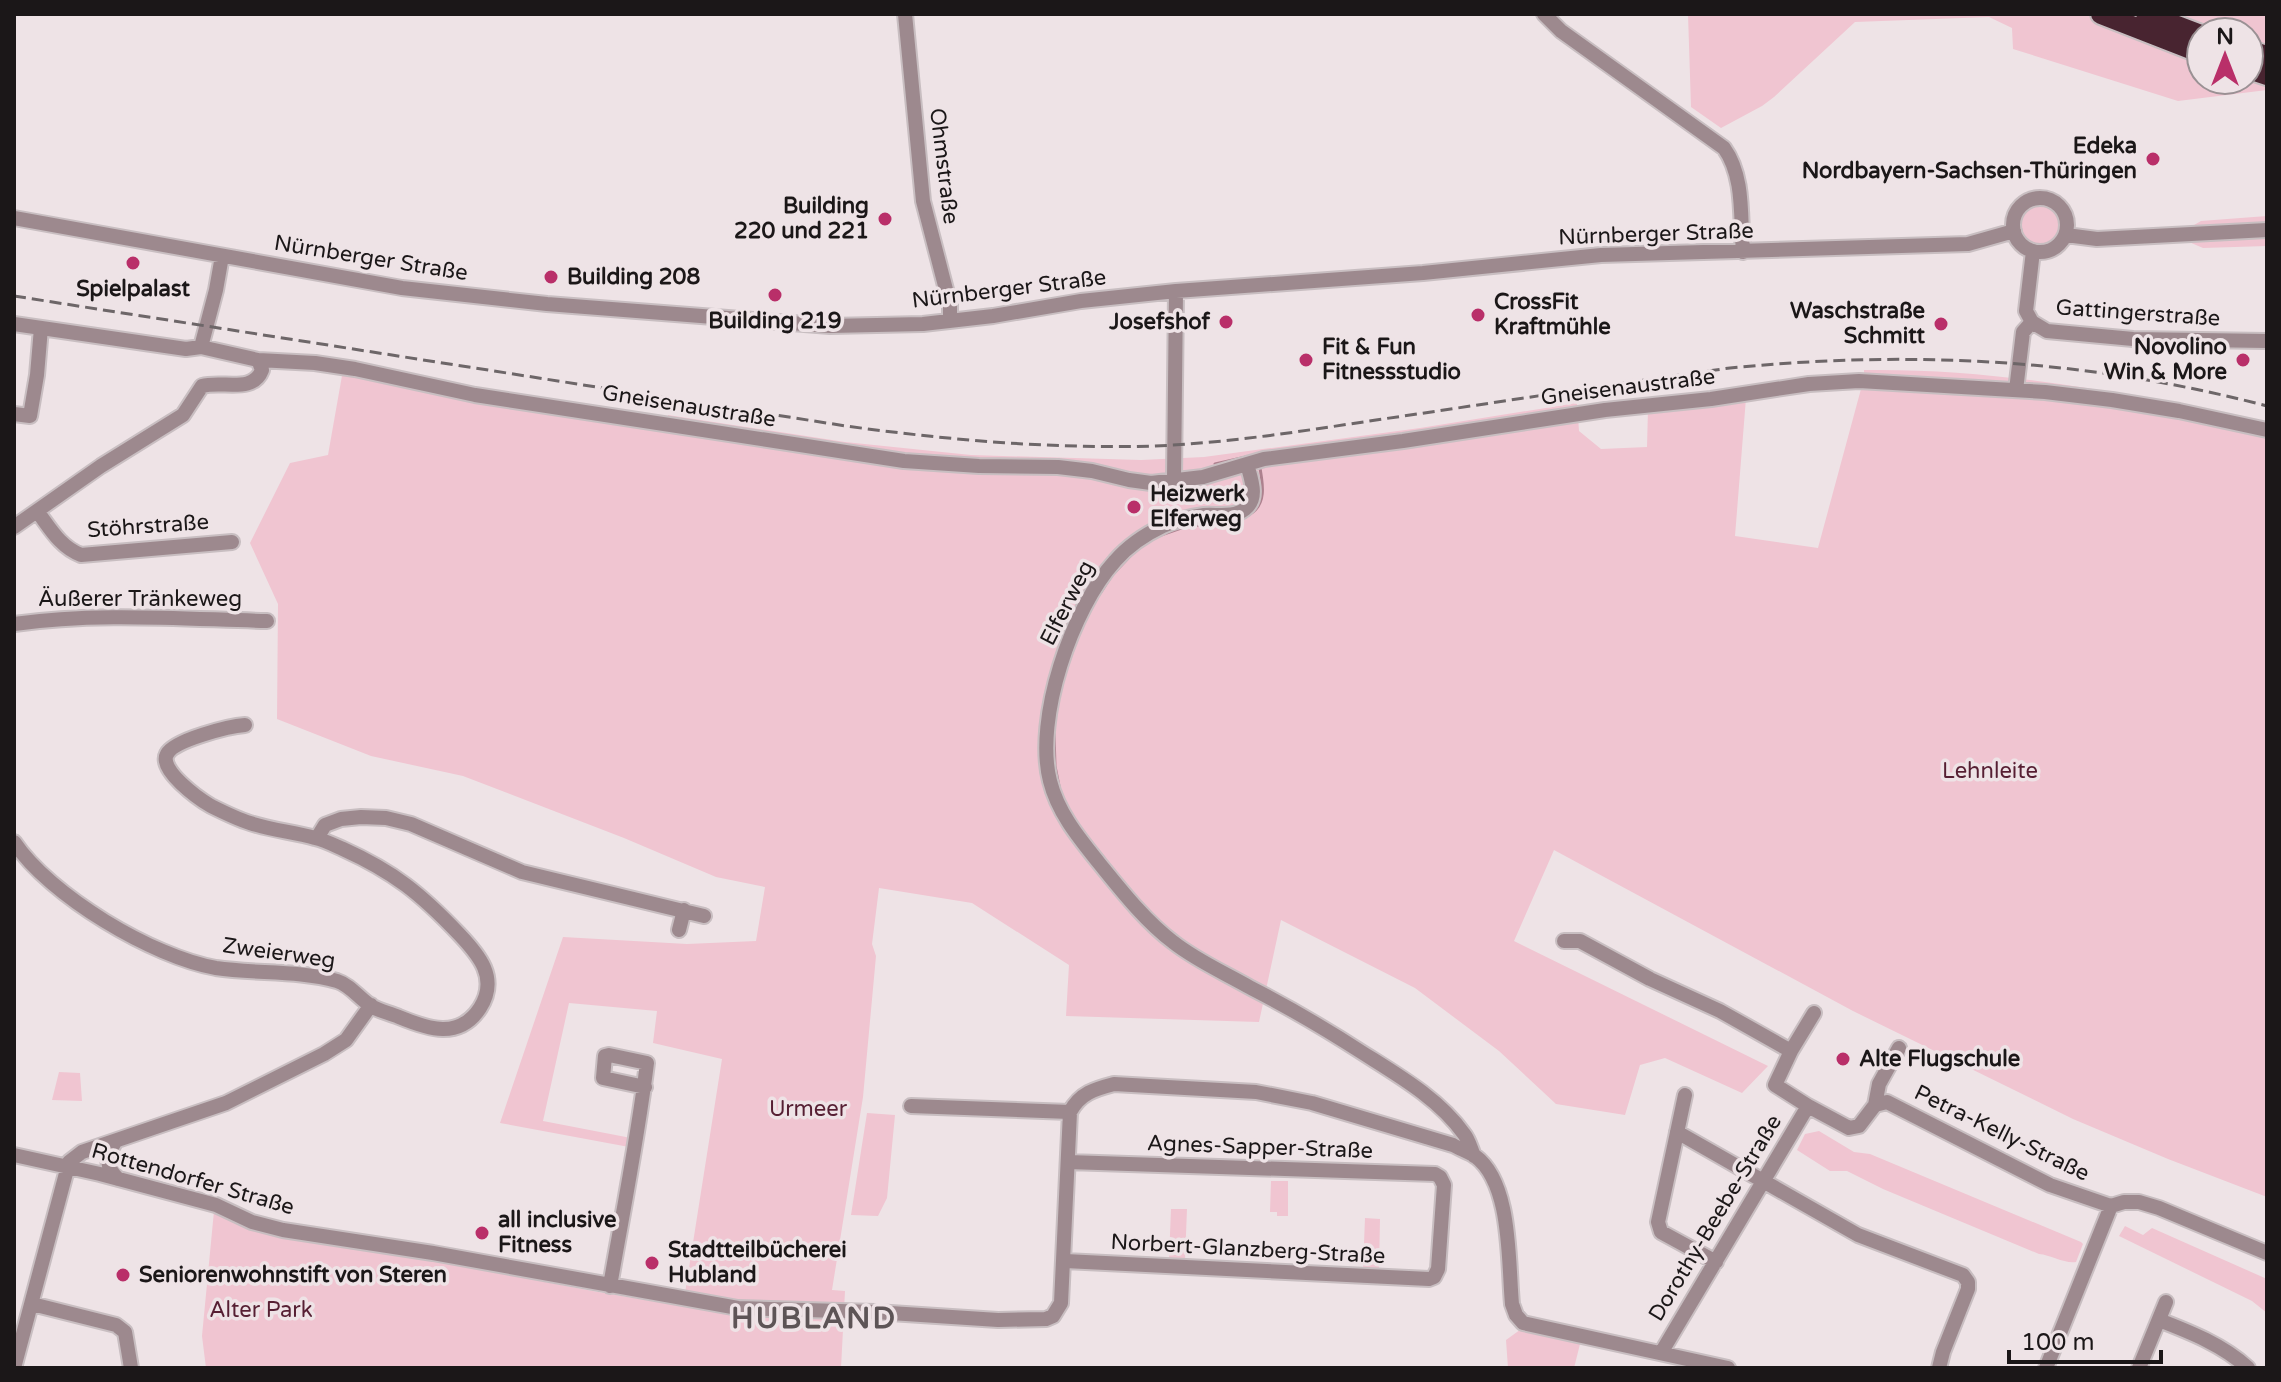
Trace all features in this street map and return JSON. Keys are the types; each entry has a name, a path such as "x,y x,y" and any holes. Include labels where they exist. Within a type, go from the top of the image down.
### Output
{"highway":[{"path":"2101,14 2185,47"},
{"path":"2146,14 2185,29"}],"street":[{"name":"Ohmstraße","path":"905,14 923,201 950,305 950,321"},
{"path":"1544,14 1561,31 1724,148 1730,156 1741,197 1743,252"},
{"path":"2047,199 2062,208 2066,217 2066,235 2049,251 2033,251 2019,241 2014,231 2014,218 2029,201 2047,199"},
{"name":"Nürnberger Straße","path":"14,218 402,288 547,304 830,326 950,321 1081,301 1176,291 1391,276 1601,255 1968,244 2014,231"},
{"path":"2066,235 2097,239 2267,230"},
{"name":"Gattingerstraße","path":"2033,251 2026,311 2032,322 2047,331 2133,339 2267,341"},
{"path":"201,347 222,256"},
{"path":"1176,291 1174,479 1203,477 1247,464"},
{"path":"2016,390 2023,332 2032,322"},
{"name":"Gneisenaustraße","path":"14,324 181,348 201,347 258,360 355,369 475,395 904,461 1058,467 1151,483 1174,479"},
{"path":"14,414 30,416 41,328"},
{"path":"14,527 101,466 183,415 202,386 219,383 247,385 259,378 262,370 258,360"},
{"name":"Gneisenaustraße","path":"1247,464 1264,459 1605,410 1711,399 1809,384 1859,381 2016,390 2112,400 2166,408 2267,430"},
{"name":"Elferweg","path":"1247,464 1253,496 1244,510 1235,514 1185,519 1146,535 1118,558 1095,589 1068,643 1051,699 1047,729 1049,777 1057,804 1080,840 1111,878 1173,943 1400,1076 1423,1093 1466,1135 1474,1156"},
{"name":"Stöhrstraße","path":"37,511 59,541 81,555 232,542"},
{"name":"Äußerer Tränkeweg","path":"14,624 53,619 267,621"},
{"path":"165,761 171,749 195,738 231,726 245,725"},
{"name":"Zweierweg","path":"16,850 50,882 91,911 158,949 195,964 313,976 341,982 371,1005 426,1029 459,1026 472,1018 482,1005 487,989 485,967 478,953 432,904 392,874 362,858 317,838 248,823 209,804 180,783 165,761 150,752"},
{"path":"317,838 325,825 341,819 386,818 411,824 522,872 704,916"},
{"path":"679,930 684,910"},
{"path":"1564,941 1580,941 1650,979 1720,1011 1791,1051"},
{"path":"14,1368 69,1162 82,1152 226,1103 324,1054 346,1040 371,1005"},
{"path":"1814,1013 1775,1085 1849,1128 1859,1126 1875,1105 1879,1084 1899,1048"},
{"path":"1065,1261 1070,1112 1080,1097 1114,1084 1256,1092 1312,1103 1453,1145 1474,1156 1486,1167 1499,1192 1506,1219 1512,1304 1523,1323 1728,1368"},
{"path":"610,1286 645,1087"},
{"path":"1685,1095 1659,1228 1661,1232 1716,1262"},
{"name":"Petra-Kelly-Straße","path":"1875,1105 1887,1102 2050,1185 2111,1206"},
{"path":"911,1106 1070,1112"},
{"name":"Dorothy-Beebe-Straße","path":"1661,1353 1808,1106"},
{"path":"1677,1132 1858,1235 1963,1275 1968,1289 1939,1368"},
{"path":"115,1142 107,1157 107,1166 118,1179"},
{"name":"Rottendorfer Straße","path":"14,1155 216,1205 252,1222 283,1230 433,1253 738,1308 998,1320 1046,1319 1053,1316 1061,1303 1065,1261"},
{"name":"Agnes-Sapper-Straße","path":"1068,1162 1435,1174 1444,1185 1438,1269 1429,1279"},
{"path":"2046,1368 2111,1206 2139,1202 2159,1208 2267,1253"},
{"name":"Norbert-Glanzberg-Straße","path":"1065,1261 1429,1279"},
{"path":"2139,1368 2166,1302"},
{"path":"32,1304 116,1325 125,1332 131,1368"},
{"path":"2159,1320 2190,1332 2236,1357 2248,1368"}],"green space":[{"path":"1688,14 2267,14 2265,90 2265,16 2185,16 2185,96 2218,96 2178,101 2013,49 2012,28 1989,17 1855,22 1774,97 1721,128 1691,107"},
{"path":"2040,206 2053,212 2059,225 2053,238 2040,244 2027,238 2021,225 2027,212"},
{"path":"2267,216 2267,246 2203,248 2175,236 2201,221"},
{"name":"Lehnleite","path":"343,370 667,428 668,415 845,442 971,455 1141,460 1204,457 1577,403 1579,431 1601,449 1647,447 1648,409 1746,398 1735,536 1818,548 1864,385 1864,370 2016,378 2117,393 2267,424 2267,1197 2073,1119 1853,1011 1554,850 1514,941 1768,1066 1742,1093 1665,1058 1640,1065 1625,1115 1556,1104 1499,1051 1415,988 1281,920 1259,1022 1066,1016 1069,965 972,903 879,888 872,944 876,956 863,1097 832,1290 845,1291 841,1368 206,1368 202,1336 214,1211 506,1274 683,1306 722,1059 653,1043 657,1011 569,1003 543,1121 631,1138 629,1147 500,1123 563,937 687,944 756,941 765,887 716,877 463,776 371,756 277,719 278,604 250,543 290,463 328,455"},
{"path":"59,1072 80,1073 82,1101 52,1100"},
{"path":"867,1113 895,1115 887,1198 878,1216 851,1215"},
{"path":"1819,1131 1854,1152 1870,1154 2081,1242 2083,1244 2076,1262 2039,1254 1847,1171 1830,1171 1797,1150 1805,1134"},
{"path":"1271,1181 1288,1181 1288,1216 1270,1212"},
{"path":"1171,1209 1187,1209 1185,1260 1169,1259"},
{"path":"1365,1218 1380,1219 1379,1269 1363,1269"},
{"path":"2125,1226 2143,1235 2152,1228 2267,1279 2267,1313 2252,1301 2119,1236"},
{"path":"1524,1327 1581,1340 1574,1368 1508,1368 1506,1340"}],"waterway":[{"path":"1215,464 1246,457"},
{"path":"1246,516 1261,501 1259,463"},
{"path":"1161,535 1184,527 1231,521"},
{"path":"1115,572 1132,554"},
{"path":"1101,592 1110,578"},
{"path":"1054,734 1059,786"}],"railway":[{"path":"14,296 846,426 1038,445 1115,447 1210,442 1730,368 1866,360 1934,360 2067,369 2200,390 2267,406"}],"place":[{"name":"Edeka Nordbayern-Sachsen-Thüringen","path":"2153,159"},
{"name":"Building 220 und 221","path":"885,219"},
{"name":"Spielpalast","path":"133,263"},
{"name":"Building 208","path":"551,277"},
{"name":"Building 219","path":"775,295"},
{"name":"CrossFit Kraftmühle","path":"1478,315"},
{"name":"Josefshof","path":"1226,322"},
{"name":"Waschstraße Schmitt","path":"1941,324"},
{"name":"Fit & Fun Fitnessstudio","path":"1306,360"},
{"name":"Novolino Win & More","path":"2243,360"},
{"name":"Heizwerk Elferweg","path":"1134,507"},
{"name":"Alte Flugschule","path":"1843,1059"},
{"name":"all inclusive Fitness","path":"482,1233"},
{"name":"Stadtteilbücherei Hubland","path":"652,1263"},
{"name":"Seniorenwohnstift von Steren","path":"123,1275"}],"district":[{"name":"HUBLAND","path":"814,1318"}],"park label":[{"name":"Urmeer","path":"808,1109"},
{"name":"Alter Park","path":"261,1310"}]}
